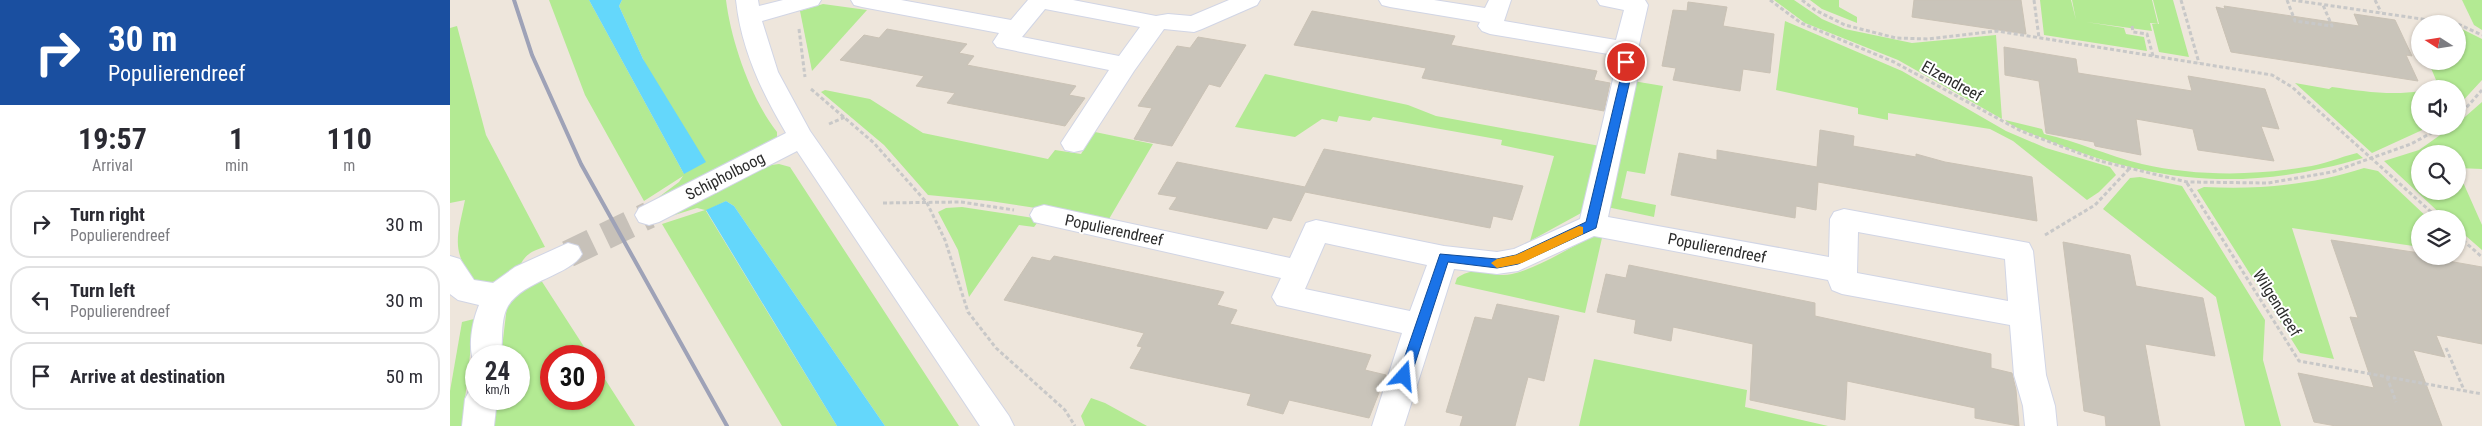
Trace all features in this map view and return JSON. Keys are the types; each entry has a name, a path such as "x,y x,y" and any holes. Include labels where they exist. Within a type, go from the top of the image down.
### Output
{"street":[{"path":"862,0 1017,29"},
{"path":"1125,65 1005,42 1040,1 1156,23 1168,21 1194,24 1249,0"},
{"path":"1390,0 1497,9 1490,26 1626,49"},
{"path":"1420,325 1287,297 1316,231 1444,257 1497,263 1518,260 1592,224 1626,76 1626,49 1637,5 1608,0"},
{"path":"802,2 747,9 762,66 778,100 801,138 998,426"},
{"path":"1074,143 1125,65 1156,23"},
{"name":"Schipholboog","path":"649,215 801,138"},
{"name":"Populierendreef","path":"1044,215 1298,271"},
{"path":"2024,316 1842,282 1844,219 2018,251 2030,375 2039,406 2041,426"},
{"name":"Populierendreef","path":"1592,224 1842,271"},
{"path":"488,345 493,306 501,295 515,282 568,254"},
{"path":"1388,426 1444,257"},
{"path":"450,267 456,284 468,293 501,295"},
{"path":"478,426 480,410"}],"path":[{"name":"Elzendreef","path":"1770,0 1801,23 1894,62 2021,132 2047,143 2129,169"},
{"name":"Elzendreef","path":"1802,0 1846,24 1882,35 1928,39 1980,30 2252,70 2272,75 2282,80 2373,159"},
{"path":"2034,0 2039,38"},
{"path":"2181,0 2199,63"},
{"path":"2287,0 2295,20 2332,26 2323,4"},
{"path":"2292,0 2311,1 2411,17"},
{"path":"2375,0 2381,12"},
{"path":"802,2 805,79 808,85 874,143 927,203 945,240 968,312 996,348 1065,410 1075,426"},
{"path":"2132,26 2133,32 2147,34 2153,56"},
{"path":"2466,28 2482,36"},
{"path":"2466,108 2482,90"},
{"path":"2018,251 2094,205 2129,169 2187,182 2268,183 2332,172 2373,159 2411,144 2428,135"},
{"path":"2373,159 2429,210"},
{"name":"Wilgendreef","path":"2187,182 2299,361 2482,394"},
{"name":"Populierendreef","path":"847,204 960,202 1044,215"},
{"path":"2466,243 2482,257"},
{"path":"2446,348 2464,391"},
{"path":"2387,376 2396,402"}],"green space":[{"path":"549,0 589,0 684,174 643,59 619,6 622,0 726,0 737,51 751,87 777,132 777,138 644,208 679,182 683,176 644,201 585,95"},
{"path":"1774,0 1794,0 1822,19 1845,29 1912,43 1996,35 2002,119 1898,60 1805,23"},
{"path":"1810,0 1839,0 1839,7 1857,17 1857,23 1822,9"},
{"path":"2040,0 2071,0 2076,20 2072,0 2152,0 2158,24 2150,23 2152,31 2086,22 2124,28 2126,34 2144,37 2147,51 2044,35"},
{"path":"2153,0 2173,0 2189,57 2159,52 2152,24 2159,24"},
{"path":"2462,0 2482,0 2482,30 2474,25"},
{"path":"823,4 867,10 812,71 800,11"},
{"path":"1785,21 1902,71 2006,131 2046,148 2110,167 2116,175 2099,192 2087,200 2013,141 1990,129 1888,113 1888,120 1858,114 1858,108 1776,90"},
{"path":"457,26 486,135 545,247 528,254 518,270 498,281 477,284 468,273 459,253 458,235 465,200 450,203 450,28"},
{"path":"2466,31 2482,39 2482,80 2466,97 2466,80 2436,80 2432,70 2466,70"},
{"path":"1265,74 1408,105 1436,116 1600,146 1583,212 1530,241 1554,156 1501,145 1502,140 1373,117 1370,121 1339,116 1337,122 1322,119 1295,137 1235,127"},
{"path":"1633,81 1663,86 1645,174 1627,171 1621,198 1656,205 1654,217 1607,207"},
{"path":"2295,83 2329,89 2332,87 2376,92 2411,92 2411,135 2372,153"},
{"path":"825,90 870,99 923,133 1048,159 1055,150 1081,154 1095,132 1153,144 1109,219 990,201 928,195 884,145 821,92"},
{"path":"2482,102 2482,169 2466,168 2466,145 2426,145 2440,135 2466,135 2466,116"},
{"path":"2005,120 2042,129 2044,134 2129,161 2182,171 2203,173 2265,172 2312,166 2357,153 2363,158 2322,169 2244,179 2169,175 2092,156 2026,132"},
{"path":"2411,153 2411,186 2384,161"},
{"path":"779,164 790,167 959,426 885,426 734,206 726,201 706,211 837,426 782,426 662,224 705,210 697,208 649,223 764,166"},
{"path":"2364,168 2378,171 2419,210 2411,210 2411,246 2292,228 2334,359 2300,353 2197,190 2204,187 2245,188 2285,185 2344,174"},
{"path":"2140,177 2182,186 2265,320 2263,360 2281,426 2245,426 2216,297 2103,209 2130,178"},
{"path":"2466,189 2482,225 2482,250 2466,236 2466,210 2436,210 2426,200 2466,200"},
{"path":"962,207 1040,219 1034,227 1019,225 969,297 958,250 938,212 946,208"},
{"path":"1593,236 1602,238 1585,313 1455,284 1457,278 1471,272 1478,271 1504,275 1522,271 1543,263"},
{"path":"539,277 583,345 540,345 540,410 605,410 605,379 635,426 493,426 495,410 530,410 530,345 502,345 507,306 510,299"},
{"path":"474,319 471,345 465,345 465,399 462,426 450,426 450,391 462,322"},
{"path":"1594,359 1747,390 1745,407 1828,426 1579,426"},
{"path":"1091,398 1105,403 1147,426 1085,426 1081,416"}],"water":[{"path":"589,0 622,0 619,6 643,59 706,162 684,174"},
{"path":"726,201 734,206 885,426 837,426 706,210"}],"building":[{"path":"1914,0 2021,0 2026,34 1912,17"},
{"path":"1688,2 1727,7 1723,26 1774,34 1770,73 1743,69 1740,91 1673,80 1676,68 1662,66 1673,10 1687,11"},
{"path":"2224,6 2359,26 2354,14 2395,20 2411,54 2411,56 2406,55 2411,70 2413,70 2418,80 2231,52 2216,7 2225,9"},
{"path":"1312,11 1455,36 1451,45 1597,71 1594,80 1610,83 1604,111 1422,78 1426,68 1294,45"},
{"path":"887,29 967,44 959,53 974,56 967,65 1076,86 1069,95 1085,98 1065,126 947,103 955,93 916,86 924,76 840,60 864,35 879,38"},
{"path":"1198,37 1246,45 1220,87 1209,84 1172,146 1134,139 1152,108 1138,106 1177,46 1190,48"},
{"path":"2004,47 2076,59 2078,73 2192,91 2188,76 2265,89 2279,129 2261,126 2274,161 2198,150 2193,129 2136,119 2141,155 2095,146 2094,142 2046,133 2039,81 2005,75"},
{"path":"1820,130 1854,136 1853,146 1916,157 1916,154 1945,162 2032,177 2037,221 1818,182 1816,210 1796,206 1795,218 1671,195 1679,153 1717,160 1717,150 1817,167"},
{"path":"1324,149 1523,186 1512,220 1493,216 1490,228 1305,192 1291,221 1273,217 1267,229 1169,209 1177,197 1158,194 1177,162 1305,187"},
{"path":"2331,240 2411,252 2411,265 2466,264 2482,267 2482,344 2436,335 2445,357 2413,350 2442,426 2336,426 2314,422 2298,373 2374,388 2350,317 2358,318"},
{"path":"2063,242 2130,255 2136,286 2203,298 2215,356 2145,344 2160,426 2106,426 2105,416 2084,411"},
{"path":"1054,256 1224,292 1217,305 1237,310 1230,324 1371,355 1365,370 1386,375 1369,418 1289,400 1283,414 1247,405 1251,394 1130,368 1142,347 1137,346 1144,333 1004,300 1032,257 1050,261"},
{"path":"1629,265 1815,303 1815,316 1991,354 1991,368 2012,373 2016,390 2019,426 1975,418 1975,408 1847,381 1845,420 1750,400 1753,344 1673,327 1671,341 1634,333 1636,320 1597,312 1606,274 1626,278"},
{"path":"1497,304 1559,316 1544,381 1528,377 1515,426 1460,426 1463,416 1446,412 1475,317 1492,320"}],"tunnel":[{"path":"568,254 649,215"}],"railway":[{"path":"514,0 532,55 581,164 727,426"}],"slow traffic":[{"path":"1497,263 1518,260 1579,231"}],"route":[{"path":"1404,376 1444,257 1497,263 1518,260 1592,224 1626,76 1626,62"}]}
